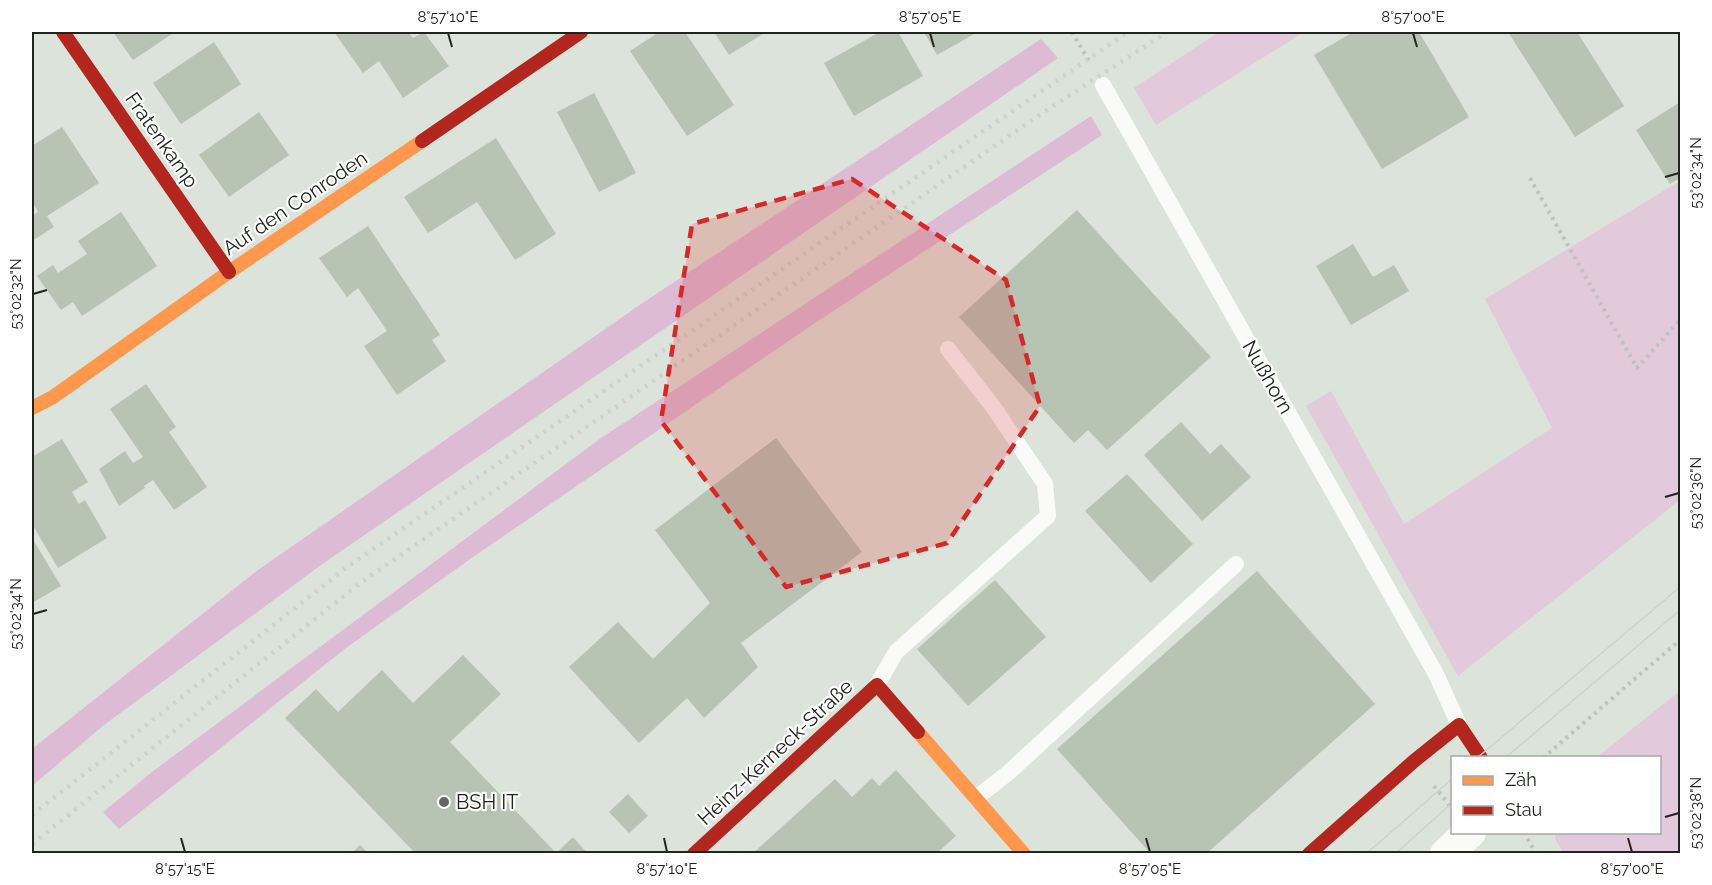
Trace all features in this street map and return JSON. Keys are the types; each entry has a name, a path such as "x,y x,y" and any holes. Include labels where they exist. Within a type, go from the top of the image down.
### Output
{"street":[{"name":"Fratenkamp","path":"63,32 229,272"},
{"name":"Auf den Conroden","path":"32,408 53,397 229,272 581,32"},
{"name":"Heinz-Kerneck-Straße","path":"694,854 877,685 1024,854"},
{"path":"1309,854 1414,761 1459,725 1480,756"},
{"path":"1446,854 1468,834"}],"lane":[{"name":"Nußhorn","path":"1103,85 1430,663 1459,725"},
{"path":"877,685 896,652 1048,516 1045,484 994,408 948,349"},
{"path":"976,798 1008,773 1236,564"}],"path":[{"path":"1072,32 1103,85"},
{"path":"1530,178 1637,368 1680,320"},
{"path":"1545,756 1680,640"},
{"path":"1525,834 1536,854"}],"highlighted area":[{"path":"852,179 1006,280 1040,406 947,543 786,587 661,421 692,224"}],"shaded area":[{"path":"1219,32 1304,32 1156,125 1134,88"},
{"path":"1041,39 1058,58 321,565 104,725 32,786 32,749 258,570 644,302"},
{"path":"1091,116 1102,135 809,327 473,557 346,648 119,829 103,812 152,772 601,438"},
{"path":"1680,181 1680,500 1458,676 1306,406 1331,391 1404,524 1552,428 1485,299"},
{"path":"1680,691 1680,853 1563,853 1555,838 1556,834 1661,834 1661,756 1598,756"}],"building":[{"path":"113,32 175,32 133,60"},
{"path":"334,32 408,32 413,38 424,32 449,66 403,98 379,61 363,73"},
{"path":"659,32 685,32 734,105 687,136 630,51"},
{"path":"714,32 766,32 729,55"},
{"path":"880,32 898,32 923,76 854,116 824,63"},
{"path":"924,32 975,32 976,33 937,55"},
{"path":"1353,32 1419,32 1469,117 1382,169 1314,55"},
{"path":"1508,32 1577,32 1624,106 1575,137"},
{"path":"214,42 241,84 181,124 153,83"},
{"path":"594,93 636,173 599,192 557,112"},
{"path":"1680,102 1680,178 1670,184 1636,130"},
{"path":"259,112 289,155 229,197 199,155"},
{"path":"62,127 99,183 47,216 54,227 32,241 32,216 38,212 32,201 32,146"},
{"path":"496,138 556,234 515,260 477,202 428,233 404,197"},
{"path":"1077,210 1211,357 1107,450 1088,430 1074,443 959,317"},
{"path":"121,212 157,266 82,316 73,302 61,310 37,276 53,265 58,273 87,254 78,241"},
{"path":"368,226 440,335 432,340 446,361 397,395 364,346 387,331 358,288 347,297 319,258"},
{"path":"1353,244 1373,277 1394,265 1409,291 1351,325 1316,266"},
{"path":"146,384 176,427 169,432 207,487 174,510 153,480 119,506 99,469 125,451 133,463 143,457 110,409"},
{"path":"1181,422 1210,454 1221,444 1251,477 1202,521 1144,455"},
{"path":"776,438 862,552 741,643 758,667 704,718 687,698 639,743 569,667 618,622 653,659 710,603 655,530"},
{"path":"62,439 88,482 72,492 79,504 85,500 107,538 58,568 32,524 32,457"},
{"path":"1127,474 1193,544 1151,583 1085,511"},
{"path":"32,538 61,586 32,603"},
{"path":"1257,571 1375,704 1206,854 1151,854 1057,749"},
{"path":"995,580 1046,637 968,706 917,649"},
{"path":"463,655 501,694 450,742 556,853 573,837 588,854 416,854 285,718 316,689 338,712 382,670 413,703"},
{"path":"896,770 956,836 936,854 752,854 835,779 852,797 872,778 879,786"},
{"path":"628,794 648,816 629,833 609,812"},
{"path":"360,845 369,854 351,854"}],"tram line":[{"path":"1479,756 1680,587"},
{"path":"1507,756 1680,610"},
{"path":"1366,854 1451,780"},
{"path":"1395,854 1451,804"}],"railway":[{"path":"32,815 347,567 1128,32"},
{"path":"32,844 363,581 1041,114 1167,32"}],"traffic: slow":[{"path":"32,408 53,397 229,272 422,141"},
{"path":"918,732 1024,854"}],"traffic: jam":[{"path":"63,32 229,272"},
{"path":"422,141 581,32"},
{"path":"694,854 877,685 918,732"},
{"path":"1309,854 1414,761 1459,725 1480,756"}],"place":[{"name":"BSH IT","path":"444,802"}]}
